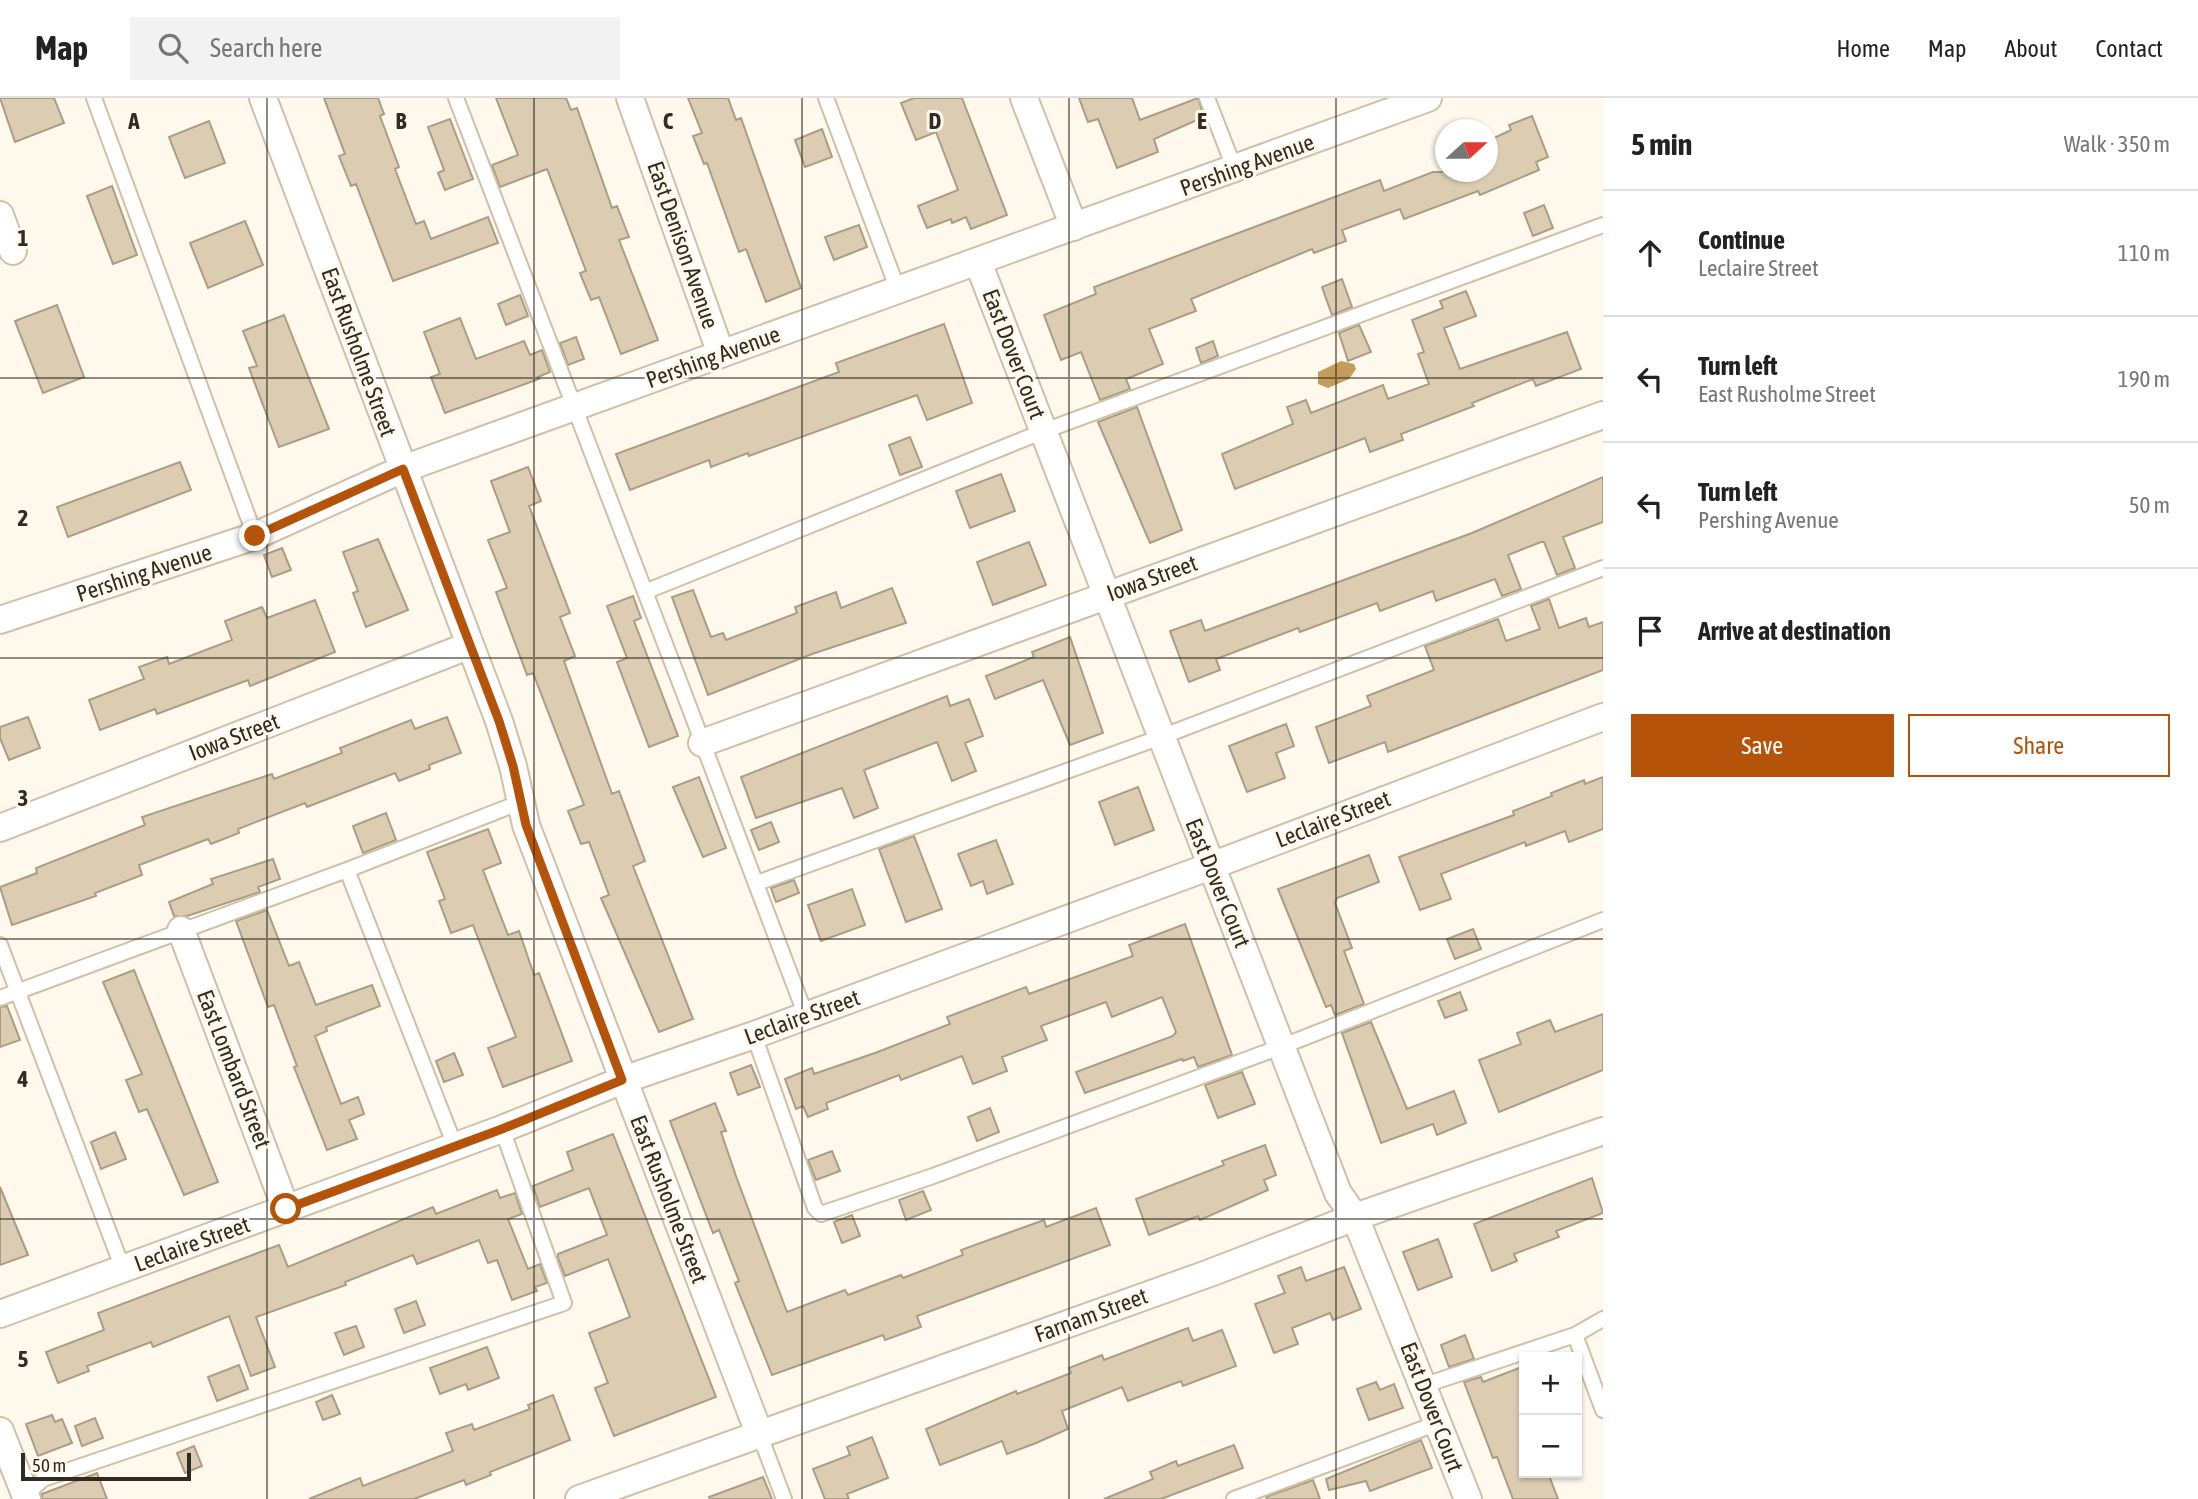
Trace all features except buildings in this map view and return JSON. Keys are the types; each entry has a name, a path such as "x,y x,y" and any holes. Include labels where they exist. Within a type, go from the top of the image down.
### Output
{"street":[{"name":"East Rusholme Street","path":"263,98 468,646 499,721 526,825 759,1433"},
{"name":"East Denison Avenue","path":"630,98 721,354"},
{"path":"1024,98 1074,227"},
{"name":"Pershing Avenue","path":"0,620 255,536 403,469 1235,170 1414,101"},
{"path":"0,215 13,251"},
{"name":"East Dover Court","path":"978,261 1338,1194 1355,1217 1468,1499"},
{"name":"Iowa Street","path":"702,743 1603,415"},
{"name":"Iowa Street","path":"0,828 468,646"},
{"name":"Leclaire Street","path":"0,1314 502,1129 622,1080 754,1035 1211,866 1603,717"},
{"name":"East Lombard Street","path":"181,930 286,1209"},
{"name":"Farnam Street","path":"579,1499 1210,1273 1355,1217 1603,1131"},
{"path":"0,1431 24,1498"}],"lane":[{"path":"94,98 255,536"},
{"path":"456,98 573,408 647,591 806,1016"},
{"path":"826,98 898,290"},
{"path":"1207,98 1235,170"},
{"path":"647,591 1044,431 1603,225"},
{"path":"757,883 1161,737 1603,568"},
{"path":"0,998 347,870 521,802"},
{"path":"347,870 455,1146"},
{"path":"754,1035 815,1208 821,1214 933,1176 1283,1046 1603,920"},
{"path":"0,945 123,1269"},
{"path":"24,1498 43,1479 564,1303 502,1129"},
{"path":"1424,1385 1575,1335 1603,1319"},
{"path":"1575,1335 1603,1410"},
{"path":"1234,1499 1438,1423"},
{"path":"759,1433 784,1499"}],"shaded area":[{"path":"1341,361 1354,364 1356,369 1349,379 1328,388 1318,384 1318,372"}],"route":[{"path":"255,536 403,469 468,646 499,721 513,766 526,825 622,1080 502,1129 286,1209"}]}
